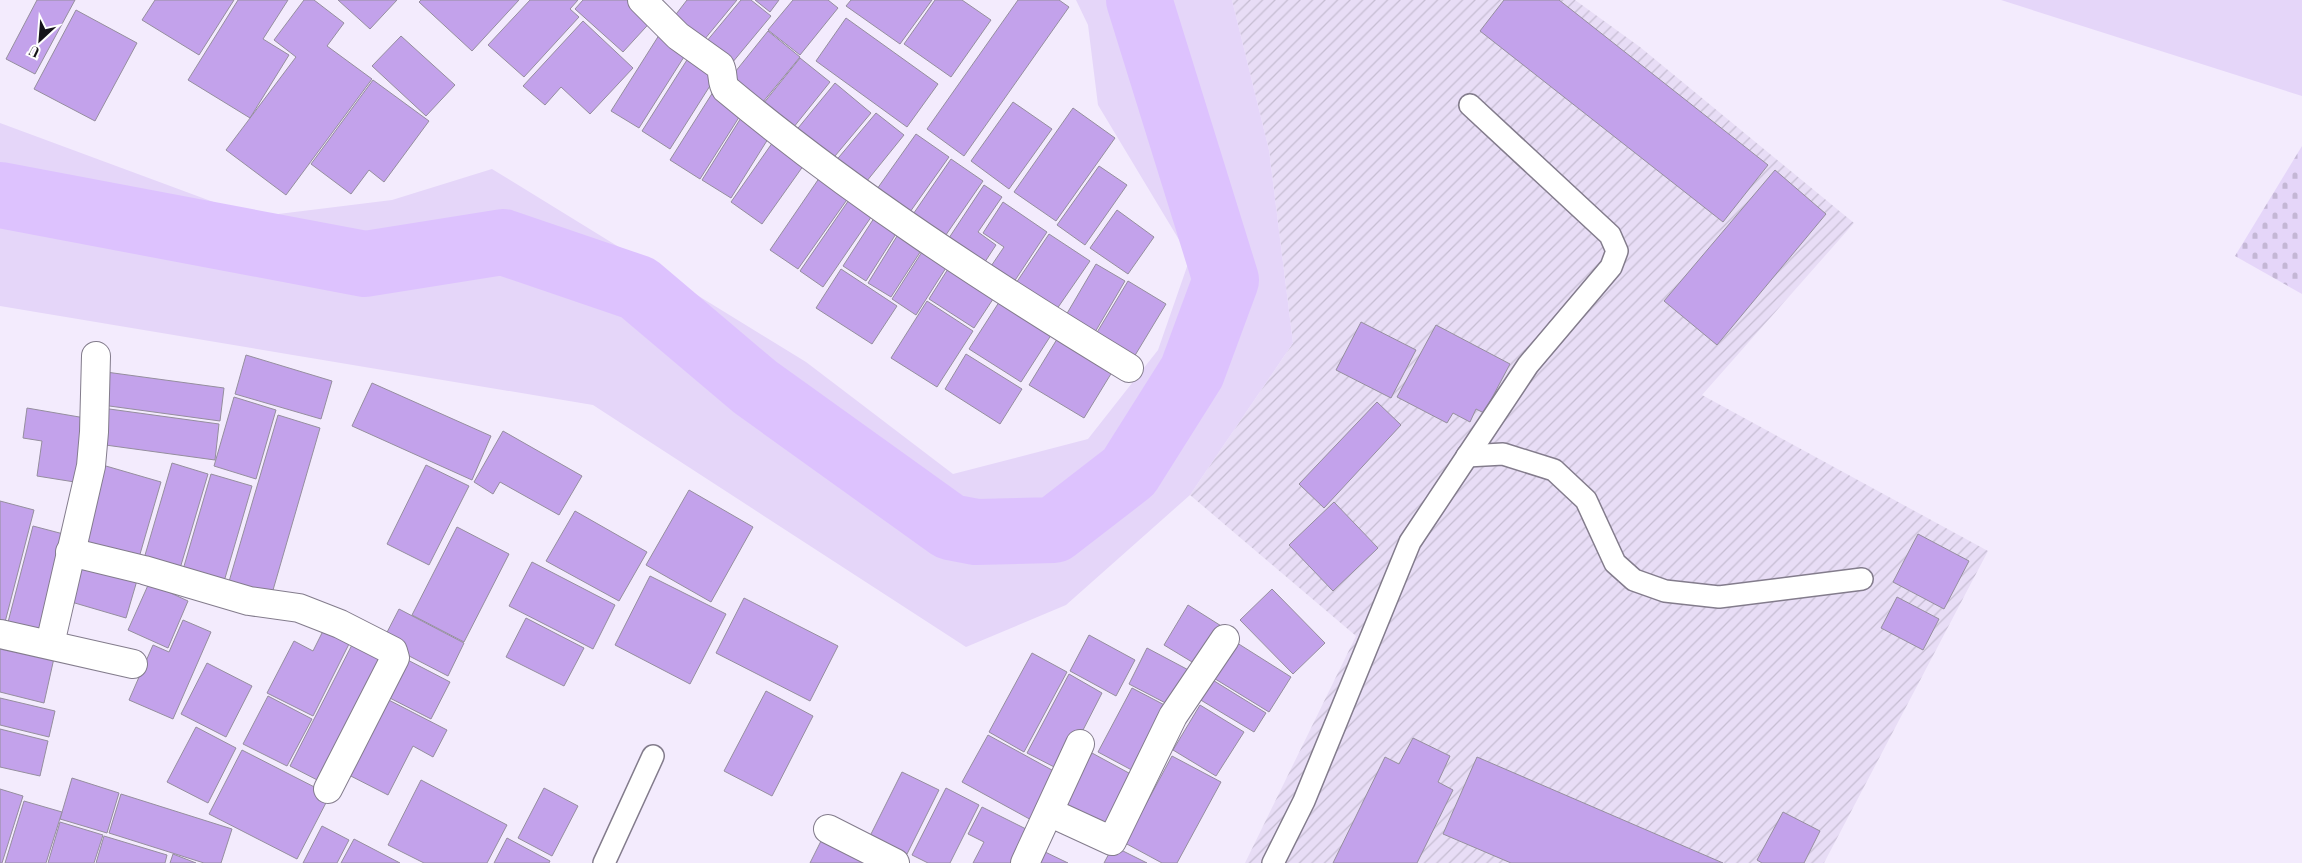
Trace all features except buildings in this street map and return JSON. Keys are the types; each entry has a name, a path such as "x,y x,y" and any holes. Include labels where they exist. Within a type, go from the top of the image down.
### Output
{"street":[{"path":"642,0 678,36 720,66 726,89 831,171 950,256 1041,315 1129,368"},
{"path":"50,644 91,466 96,356"},
{"path":"70,552 136,568 249,601 299,608 340,624 393,651 396,654 395,658 328,789"},
{"path":"0,634 133,664"},
{"path":"1049,812 1112,841 1173,716 1225,639"},
{"path":"1025,863 1080,744"},
{"path":"828,829 895,863"}],"lane":[{"path":"1273,863 1304,802 1410,542 1528,365 1611,268 1616,251 1610,235 1470,105"},
{"path":"1467,456 1503,454 1554,470 1586,500 1615,563 1634,580 1665,591 1719,597 1862,579"},
{"path":"604,863 653,756"}],"shaded area":[{"path":"1232,0 1575,0 1640,47 1854,223 1702,395 1988,551 1824,863 1245,863 1356,636 1190,495 1293,343 1269,150"}],"green space":[{"path":"1076,0 1232,0 1269,150 1293,343 1190,495 1066,605 966,647 593,405 0,306 0,123 254,217 392,200 492,169 806,362 953,474 1088,439 1158,350 1190,258 1098,105 1088,25"},
{"path":"2001,0 2302,0 2302,96"},
{"path":"2302,146 2302,294 2235,256"}],"waterway":[{"path":"0,195 365,264 503,242 638,288 755,387 950,527 976,532 1054,530 1129,472 1192,372 1226,280 1139,0"}]}
